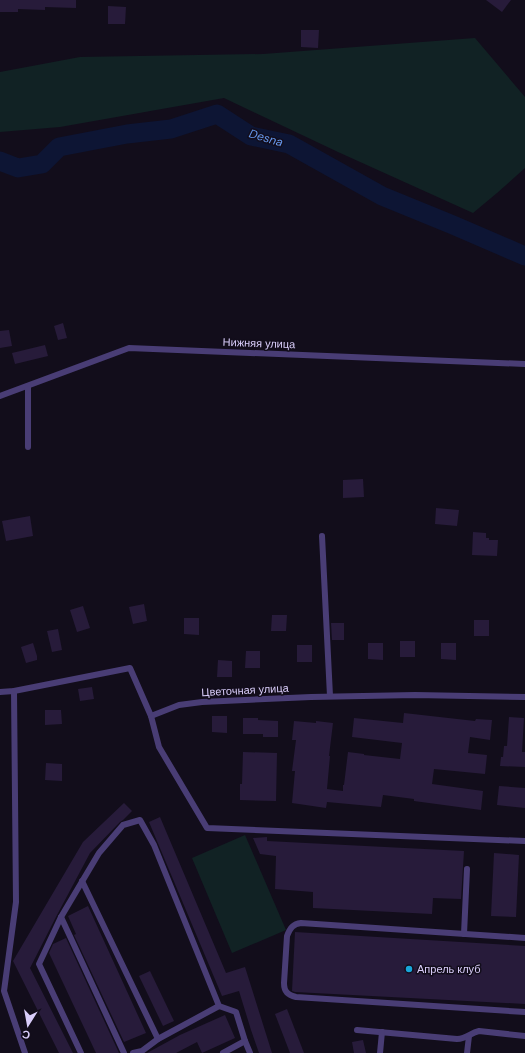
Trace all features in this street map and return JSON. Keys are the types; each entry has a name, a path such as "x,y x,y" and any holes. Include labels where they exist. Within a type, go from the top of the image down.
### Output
{"lane":[{"name":"Нижняя улица","path":"0,396 129,348 525,364"},
{"path":"28,386 28,447"},
{"path":"322,536 330,696"},
{"path":"0,692 14,691 130,668 151,716 159,747 207,828 525,841"},
{"path":"14,691 16,902 4,991 26,1053"},
{"name":"Цветочная улица","path":"151,716 179,706 202,702 330,696 415,695 525,697"},
{"path":"81,1053 39,964 61,917 82,881 99,853 123,825 140,820 154,845 219,1006"},
{"path":"464,934 467,869"},
{"path":"82,881 158,1039"},
{"path":"61,917 124,1053"},
{"path":"525,938 301,923 291,927 287,936 284,988 288,994 296,997 525,1012"},
{"path":"133,1053 143,1052 158,1039 219,1006 236,1012 250,1053"},
{"path":"357,1030 457,1040 463,1039 479,1031 525,1036"},
{"path":"380,1053 382,1032"},
{"path":"467,1053 469,1036"},
{"path":"223,1053 245,1041"}],"shaded area":[{"path":"475,38 525,97 525,168 473,213 338,152 224,98 60,127 0,132 0,72 80,57 263,54"},
{"path":"245,835 286,930 232,953 192,858"}],"building":[{"path":"0,0 76,0 76,8 45,7 45,10 18,9 18,12 0,12"},
{"path":"486,0 511,0 502,12"},
{"path":"108,6 126,7 125,24 108,24"},
{"path":"301,30 319,30 318,48 301,47"},
{"path":"63,323 67,338 58,340 54,326"},
{"path":"9,330 12,346 0,348 0,331"},
{"path":"45,345 48,356 15,364 12,353"},
{"path":"363,479 364,497 343,498 343,480"},
{"path":"436,508 459,510 457,526 435,524"},
{"path":"30,516 33,536 6,541 2,521"},
{"path":"473,532 486,533 486,538 489,538 489,540 498,540 497,556 472,555"},
{"path":"144,604 147,621 133,624 129,607"},
{"path":"83,606 90,628 77,632 70,610"},
{"path":"272,615 287,615 286,631 271,631"},
{"path":"184,618 199,618 199,635 184,634"},
{"path":"474,620 489,620 489,636 474,636"},
{"path":"331,623 344,623 344,640 332,640"},
{"path":"58,629 62,650 52,652 47,631"},
{"path":"400,641 415,641 415,657 400,657"},
{"path":"33,643 37,660 26,663 21,647"},
{"path":"368,643 383,643 383,660 368,659"},
{"path":"441,643 456,643 456,660 441,659"},
{"path":"297,645 312,645 312,662 297,662"},
{"path":"246,651 260,651 260,668 245,668"},
{"path":"218,660 232,661 232,677 217,677"},
{"path":"92,687 94,699 80,701 78,689"},
{"path":"45,710 61,710 62,724 45,725"},
{"path":"404,713 475,721 476,719 492,720 490,740 470,737 468,753 487,755 485,774 434,769 432,784 483,791 481,810 414,801 414,799 383,795 381,807 327,802 326,808 292,803 295,771 292,771 296,740 292,740 294,721 333,723 327,789 343,791 348,752 400,759 402,743 352,737 354,718 403,723"},
{"path":"212,716 227,716 227,733 212,732"},
{"path":"509,717 524,718 522,752 525,752 525,767 500,766 504,746 507,746"},
{"path":"243,718 258,718 258,720 278,721 278,737 263,737 263,734 243,734"},
{"path":"243,752 277,753 276,801 240,800"},
{"path":"46,763 62,764 62,781 45,780"},
{"path":"499,786 525,788 525,808 497,805"},
{"path":"124,803 132,811 90,853 30,968 73,1053 59,1053 13,961 83,842"},
{"path":"160,817 226,973 245,967 272,1053 259,1053 239,991 222,996 149,822"},
{"path":"267,837 267,841 464,851 461,899 433,898 432,914 313,908 313,892 275,889 276,856 260,854 253,838"},
{"path":"494,853 519,855 516,917 491,916"},
{"path":"88,906 146,1033 124,1042 74,935 76,934 68,916"},
{"name":"Апрель клуб","path":"295,932 525,946 525,1004 295,992 292,991"},
{"path":"66,938 119,1053 96,1053 49,953 53,944"},
{"path":"150,971 174,1021 163,1026 139,976"},
{"path":"287,1009 304,1053 290,1053 275,1014"},
{"path":"225,1015 235,1038 202,1053 197,1042 176,1053 147,1053 180,1035"},
{"path":"363,1040 366,1053 354,1053 352,1042"}],"waterway":[{"name":"Desna","path":"0,161 18,168 42,164 59,147 127,134 171,129 217,114 251,136 289,144 382,196 525,256"}],"place":[{"name":"Апрель клуб","path":"409,969"}]}
